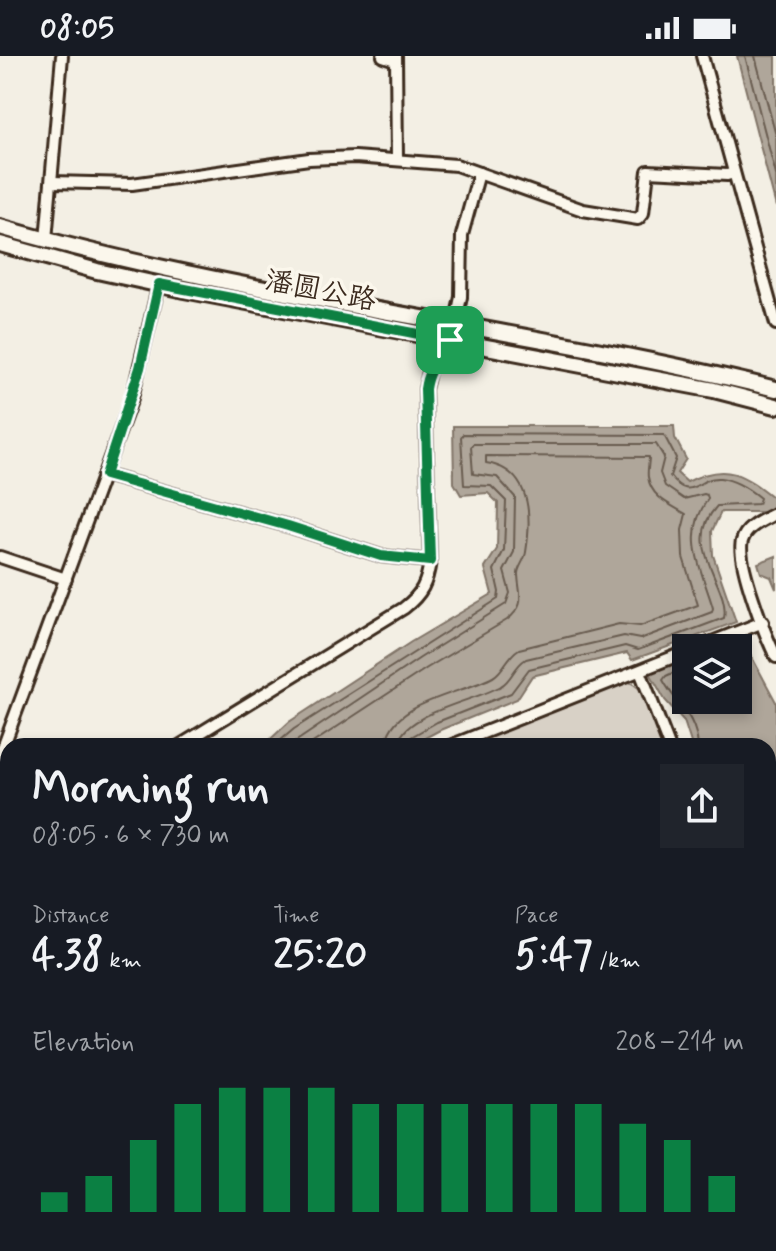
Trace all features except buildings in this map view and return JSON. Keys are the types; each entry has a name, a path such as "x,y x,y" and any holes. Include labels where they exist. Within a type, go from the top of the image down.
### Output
{"main road":[{"name":"潘圆公路","path":"0,227 143,265 635,358 776,389"},
{"name":"潘圆公路","path":"0,244 97,271 159,284 714,390 776,406"}],"street":[{"path":"46,240 62,56"},
{"path":"383,56 395,58 397,159"},
{"path":"702,56 776,324"},
{"path":"52,182 132,184 309,159 397,159 438,162 479,173 583,210 638,219 643,213 648,171 734,173"},
{"path":"192,738 404,608 424,588 430,561 425,389 430,368 445,353 455,325 461,297 462,235 479,173"},
{"path":"7,738 105,475 140,368 159,284"},
{"path":"105,475 288,526 381,556 430,561"},
{"path":"776,513 749,529 741,542 743,568 776,657"},
{"path":"0,557 66,579"},
{"path":"733,634 763,622"},
{"path":"470,738 672,658"},
{"path":"640,671 666,738"}],"shaded area":[{"path":"616,677 628,681 645,694 664,738 467,738"}],"water":[{"path":"737,56 776,56 776,207"},
{"path":"453,426 674,426 675,438 686,459 677,473 687,482 713,472 744,478 776,500 776,520 763,512 721,512 712,531 713,555 736,622 703,634 672,634 672,645 632,660 627,653 532,676 517,699 425,738 272,738 289,722 411,642 492,594 485,568 497,549 498,503 488,493 461,495 454,483"},
{"path":"776,556 776,589 771,577 761,573 758,563"},
{"path":"752,657 776,702 776,738 689,738 684,721 678,714 752,714"},
{"path":"672,664 672,708 650,673"}],"route":[{"path":"159,284 450,340 445,353 430,368 425,389 430,561 381,556 288,526 105,475 132,398 159,284"}]}
